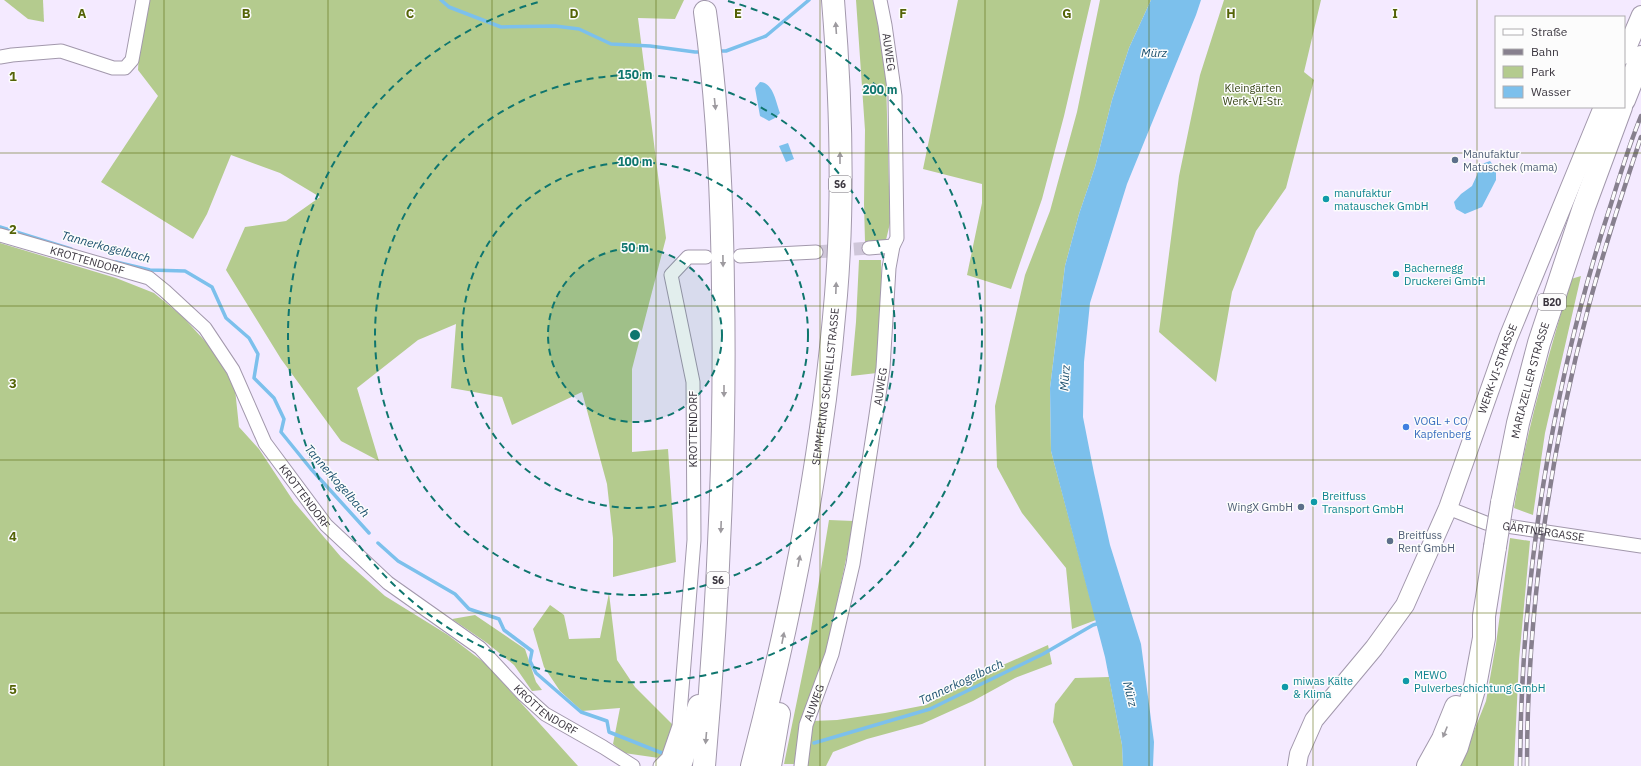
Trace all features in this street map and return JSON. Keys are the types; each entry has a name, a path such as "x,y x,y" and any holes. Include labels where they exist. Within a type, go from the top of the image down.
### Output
{"highway":[{"name":"SEMMERING SCHNELLSTRASSE","path":"752,766 775,676 807,515 829,368 836,294 840,204 840,137 837,50 833,0"},
{"name":"S6","path":"704,12 708,33 719,147 722,222 724,405 720,552 704,766"},
{"path":"1625,97 1641,57"},
{"name":"MARIAZELLER STRASSE","path":"1448,766 1457,747 1475,686 1484,638 1484,616 1502,503 1518,423 1539,343 1584,207 1621,108"},
{"name":"MARIAZELLER STRASSE","path":"1428,766 1443,739 1465,683 1477,636 1484,616"},
{"path":"680,766 690,738 696,714 712,671"},
{"path":"770,766 782,697 775,676"}],"main road":[{"path":"1625,53 1641,15"},
{"name":"WERK-VI-STRASSE","path":"1297,766 1300,754 1314,720 1374,648 1404,605 1448,508 1508,338 1602,108"}],"street":[{"path":"0,57 61,51 112,68 125,68 132,60 143,0"},
{"name":"AUWEG","path":"801,766 806,725 832,654 853,564 883,368 889,268 893,246 897,238 895,96 880,0"},
{"name":"KROTTENDORF","path":"0,235 149,278 165,291 205,328 234,370 265,443 326,525 388,583 480,648 524,695 545,714 633,766"},
{"path":"869,248 893,246"},
{"path":"740,256 816,252"},
{"name":"KROTTENDORF","path":"660,766 668,758 678,726 694,540 693,382 671,275 688,257 706,257"},
{"name":"GÄRTNERGASSE","path":"1448,508 1486,523 1641,546"}],"green space":[{"path":"4,0 43,0 44,22 28,19"},
{"path":"147,0 684,0 675,19 638,18 666,238 632,369 632,452 668,449 676,562 613,577 613,538 607,484 582,392 512,425 502,397 451,388 456,324 418,340 357,388 379,461 341,441 281,359 226,270 245,227 286,221 320,197 280,173 231,155 207,214 193,239 101,182 158,96 138,70 140,33"},
{"path":"856,0 874,0 886,79 890,223 886,240 865,242 865,130"},
{"path":"958,0 1091,0 1064,116 1042,199 1011,289 967,275 982,203 982,184 923,169"},
{"path":"1100,0 1151,0 1129,48 1112,100 1095,167 1079,214 1065,266 1050,388 1051,451 1096,620 1072,629 1066,568 1022,513 997,467 995,406 1025,275 1050,211 1077,112"},
{"name":"Kleingärten Werk-VI-Str.","path":"1224,0 1321,0 1304,72 1314,80 1286,188 1256,231 1232,292 1216,382 1159,332 1179,176 1200,75"},
{"path":"0,243 116,278 154,293 182,316 216,353 235,389 239,427 259,449 294,502 341,557 385,596 448,635 486,664 578,766 0,766"},
{"path":"859,260 881,260 882,307 877,373 851,376 856,322"},
{"path":"1581,276 1545,433 1533,515 1514,508 1519,479 1539,393 1571,279"},
{"path":"829,520 854,521 828,646 796,764 784,764 809,642"},
{"path":"1510,538 1530,541 1519,660 1514,766 1460,766 1486,701 1496,644"},
{"path":"609,593 617,660 635,687 673,725 665,752 659,758 624,753 613,744 620,708 582,711 560,691 544,667 533,629 550,605 564,615 569,639 600,638"},
{"path":"475,615 525,649 536,682 542,690 532,691 514,665 487,643 452,619"},
{"path":"1048,645 1052,664 1015,678 973,701 922,724 867,739 833,752 826,766 807,766 812,721 837,720 926,705 978,676"},
{"path":"1109,677 1122,745 1123,766 1073,766 1053,722 1055,704 1075,678"}],"water":[{"name":"Mürz","path":"1151,0 1201,0 1127,184 1090,303 1084,362 1083,417 1110,545 1141,644 1154,742 1153,766 1123,766 1122,745 1105,657 1051,451 1050,388 1065,266 1079,214 1095,167 1112,100 1129,48"},
{"path":"760,82 768,85 771,89 780,113 769,121 760,116 755,88"},
{"path":"788,143 794,159 786,162 779,146"},
{"path":"1490,161 1496,169 1496,180 1482,207 1465,214 1456,209 1454,202 1461,194 1472,186 1477,175 1479,165"}],"waterway":[{"path":"441,0 449,7 501,27 555,26 579,29 611,44 650,46 704,52"},
{"path":"718,51 726,51 766,36 809,0"},
{"name":"Tannerkogelbach","path":"0,227 71,249"},
{"name":"Tannerkogelbach","path":"116,262 150,270 185,271 212,287 226,318 249,338 258,354 254,378 274,398 284,419 281,432 311,469 369,533"},
{"name":"Tannerkogelbach","path":"378,543 398,561 455,594 469,609 499,619 504,630 532,651 530,661 536,673 581,712 607,721 609,732 662,753"},
{"name":"Tannerkogelbach","path":"814,743 930,709 1043,654 1093,625 1100,623"}],"tunnel":[{"path":"816,252 869,248"}],"railway":[{"path":"1520,766 1526,624 1544,482 1557,411 1572,341 1590,272 1625,160 1641,116"},
{"path":"1527,766 1531,651 1536,594 1543,536 1562,421 1574,364 1594,287 1606,244 1641,137"}],"place":[{"name":"Manufaktur Matuschek (mama)","path":"1455,160"},
{"name":"manufaktur matauschek GmbH","path":"1326,199"},
{"name":"Bachernegg Druckerei GmbH","path":"1396,274"},
{"name":"VOGL + CO Kapfenberg","path":"1406,427"},
{"name":"Breitfuss Transport GmbH","path":"1314,502"},
{"name":"WingX GmbH","path":"1301,507"},
{"name":"Breitfuss Rent GmbH","path":"1390,541"},
{"name":"MEWO Pulverbeschichtung GmbH","path":"1406,681"},
{"name":"miwas Kälte & Klima","path":"1285,687"}]}
